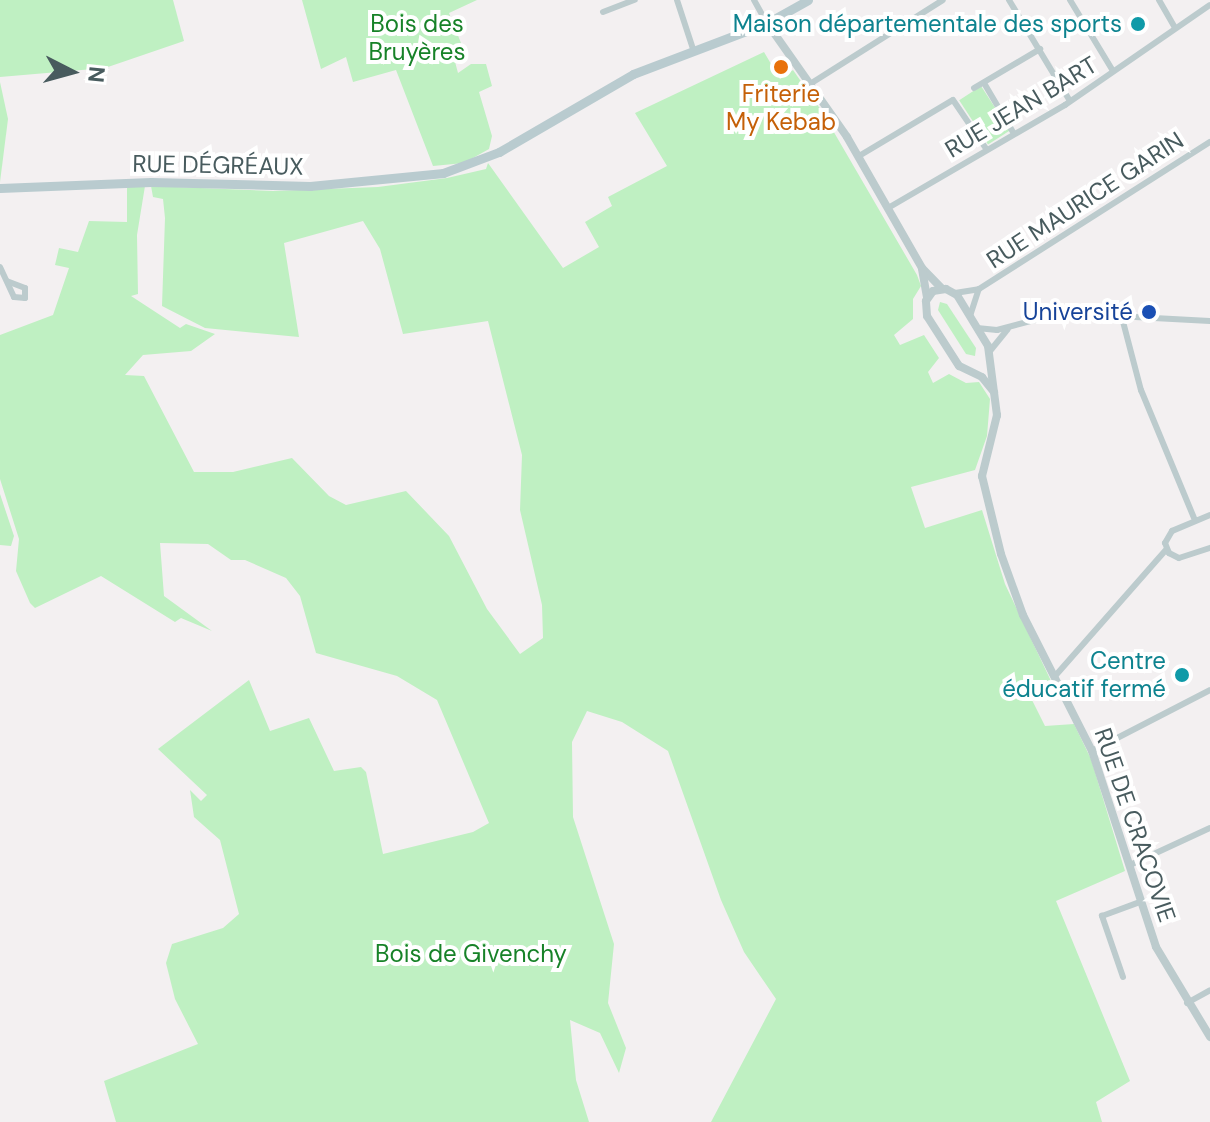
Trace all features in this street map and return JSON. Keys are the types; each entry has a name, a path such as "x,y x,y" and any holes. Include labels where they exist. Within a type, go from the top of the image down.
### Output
{"main road":[{"name":"RUE DÉGRÉAUX","path":"0,188 151,182 310,186 435,175 483,160 633,74 767,23 808,0"}],"street":[{"path":"603,12 635,0"},
{"path":"677,0 693,49"},
{"path":"754,0 859,156 922,268 942,288 955,293"},
{"path":"810,84 943,0"},
{"path":"1009,0 1070,101"},
{"path":"1070,0 1113,71"},
{"path":"1159,0 1175,28"},
{"name":"RUE JEAN BART","path":"888,208 1070,101 1210,5"},
{"path":"974,88 1040,49"},
{"path":"984,83 1014,134"},
{"path":"859,156 953,100 987,150"},
{"name":"RUE MAURICE GARIN","path":"955,293 979,289 1210,142"},
{"path":"0,267 7,281"},
{"path":"922,268 927,316 959,366 971,371 994,392"},
{"path":"927,298 942,288"},
{"name":"RUE MAURICE GARIN","path":"970,316 979,289"},
{"name":"RUE DE CRACOVIE","path":"955,293 977,328 988,355 997,415 982,476 989,511 1023,615 1092,751 1156,947 1210,1037"},
{"path":"977,328 1012,326 1061,313 1210,321"},
{"path":"1121,314 1141,390 1194,518"},
{"path":"971,371 1012,326"},
{"path":"1056,675 1143,571 1166,550 1172,531 1194,518 1210,515"},
{"path":"1166,550 1179,558 1210,548"},
{"path":"1092,751 1210,690"},
{"path":"1130,865 1210,828"},
{"path":"1123,977 1102,916 1140,902"},
{"path":"1187,1003 1210,990"}],"green space":[{"path":"0,0 173,0 184,41 105,68 0,77"},
{"name":"Bois des Bruyères","path":"302,0 477,0 449,13 461,43 454,58 458,73 471,64 486,64 492,86 479,92 492,136 489,149 464,163 433,166 396,70 353,82 346,57 321,69"},
{"name":"Bois de Givenchy","path":"764,52 780,79 793,70 821,110 917,275 921,286 913,299 913,319 894,335 900,345 924,335 939,358 928,372 933,383 949,374 966,383 979,382 990,399 987,436 975,470 911,487 925,528 982,510 1005,584 1051,681 1030,696 1045,726 1074,724 1091,759 1125,871 1056,901 1130,1081 1096,1102 1102,1122 711,1122 776,999 744,952 721,900 668,751 622,722 587,711 572,742 573,817 614,944 608,1003 626,1048 619,1073 600,1033 570,1020 576,1080 589,1122 116,1122 104,1081 198,1044 175,999 166,963 172,944 223,928 239,914 220,840 194,817 190,790 201,801 207,795 158,749 249,680 270,731 309,718 334,771 361,767 366,772 383,854 473,832 489,823 437,700 397,676 316,653 300,596 286,578 245,560 231,560 208,544 160,543 164,596 212,631 181,618 175,622 101,576 35,608 16,571 19,539 0,479 0,335 53,315 69,268 55,265 59,248 78,252 89,221 127,222 127,186 145,186 137,235 138,294 131,296 180,328 186,324 215,334 191,351 143,355 125,375 144,376 194,472 233,472 292,458 329,496 346,505 406,491 449,536 487,609 520,654 543,638 542,605 520,510 522,455 488,321 403,334 380,249 363,221 284,243 299,337 205,328 162,306 165,218 163,199 153,197 151,186 273,191 378,187 447,178 486,169 488,163 563,268 599,247 585,222 612,206 608,197 667,166 635,113"},
{"path":"0,82 8,119 0,182"},
{"path":"981,86 1010,130 988,145 959,100"},
{"path":"940,302 947,304 976,348 975,356 966,354 938,310"},
{"path":"0,494 14,536 11,546 0,545"}],"place":[{"name":"Maison départementale des sports","path":"1138,24"},
{"name":"Friterie My Kebab","path":"781,67"},
{"name":"Université","path":"1149,312"},
{"name":"Centre éducatif fermé","path":"1182,675"}]}
